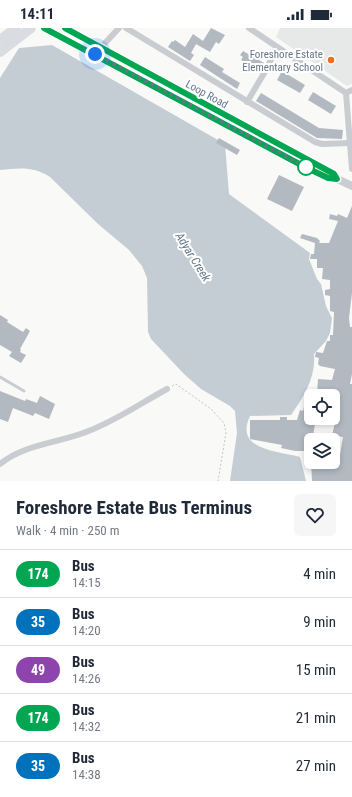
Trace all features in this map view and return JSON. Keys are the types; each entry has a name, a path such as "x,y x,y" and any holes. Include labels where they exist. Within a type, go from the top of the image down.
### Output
{"main road":[{"path":"0,39 16,28"},
{"path":"0,52 31,28"}],"street":[{"name":"Loop Road","path":"44,28 97,51 334,174 339,180 352,186"},
{"name":"Loop Road","path":"65,28 97,51"},
{"path":"97,51 119,28"},
{"path":"126,28 315,142 322,144 350,143"},
{"path":"249,28 349,91 352,169"},
{"path":"247,102 277,47"},
{"path":"0,464 27,449 76,436 97,428 168,388"}],"lane":[{"path":"0,377 24,391"}],"path":[{"path":"176,384 211,409 224,423 226,433 218,481"}],"shaded area":[{"name":"Foreshore Estate Elementary School","path":"280,28 352,28 352,84 347,86 276,37"}],"water":[{"name":"Adyar Creek","path":"52,45 225,144 229,194 310,253 309,259 317,279 321,284 326,306 332,318 330,333 326,341 314,354 311,379 306,389 304,389 304,394 291,415 250,416 247,427 248,436 260,447 300,457 306,481 230,481 237,433 235,411 230,406 201,389 184,374 151,339 148,332 147,278 142,266 129,250 98,224 50,177 44,173 32,169 20,168 0,170 0,78 19,48"}],"building":[{"path":"211,28 225,35 219,44 216,42 210,52 196,44 191,53 194,55 190,61 168,47 172,41 173,42 175,40 185,47 193,34 203,41"},
{"path":"243,51 264,63 260,69 258,70 241,60 243,57 240,55"},
{"path":"205,57 224,69 222,72 240,83 237,89 200,65"},
{"path":"282,71 305,85 300,93 277,80"},
{"path":"313,92 336,106 331,114 308,100"},
{"path":"261,93 319,128 343,130 342,139 317,138 256,101"},
{"path":"219,138 240,150 237,155 216,143"},
{"path":"279,175 304,187 292,211 267,199"},
{"path":"352,206 352,293 349,318 350,327 352,327 352,374 350,384 352,384 352,481 312,481 311,469 340,469 340,455 343,437 340,436 340,433 332,433 334,425 340,425 340,389 317,389 318,379 332,380 335,369 320,366 318,364 319,358 315,357 316,352 323,353 327,341 330,341 330,335 333,335 334,312 330,311 330,296 325,295 325,290 330,289 330,280 322,279 323,268 317,268 317,259 310,259 311,254 314,254 315,243 300,238 302,234 317,238 320,241 319,243 329,243 338,221 329,219 330,214 337,216 338,214 347,218"},
{"path":"0,315 8,320 7,322 23,332 26,328 30,331 20,349 20,352 26,355 21,363 9,356 12,352 0,345"},
{"path":"0,391 25,401 26,399 37,403 40,396 55,404 49,419 35,413 33,416 13,408 8,422 0,419"},
{"path":"304,407 304,425 315,425 314,433 304,433 304,451 281,448 282,445 250,439 250,420 280,420 280,417 287,417 287,420 297,420 300,410 303,411"}],"bus line":[{"name":"174","path":"44,28 305,167 328,178 337,179 334,174 257,134 65,28"}],"place":[{"name":"Foreshore Estate Elementary School","path":"331,60"}],"route":[{"path":"95,54 306,167"}]}
